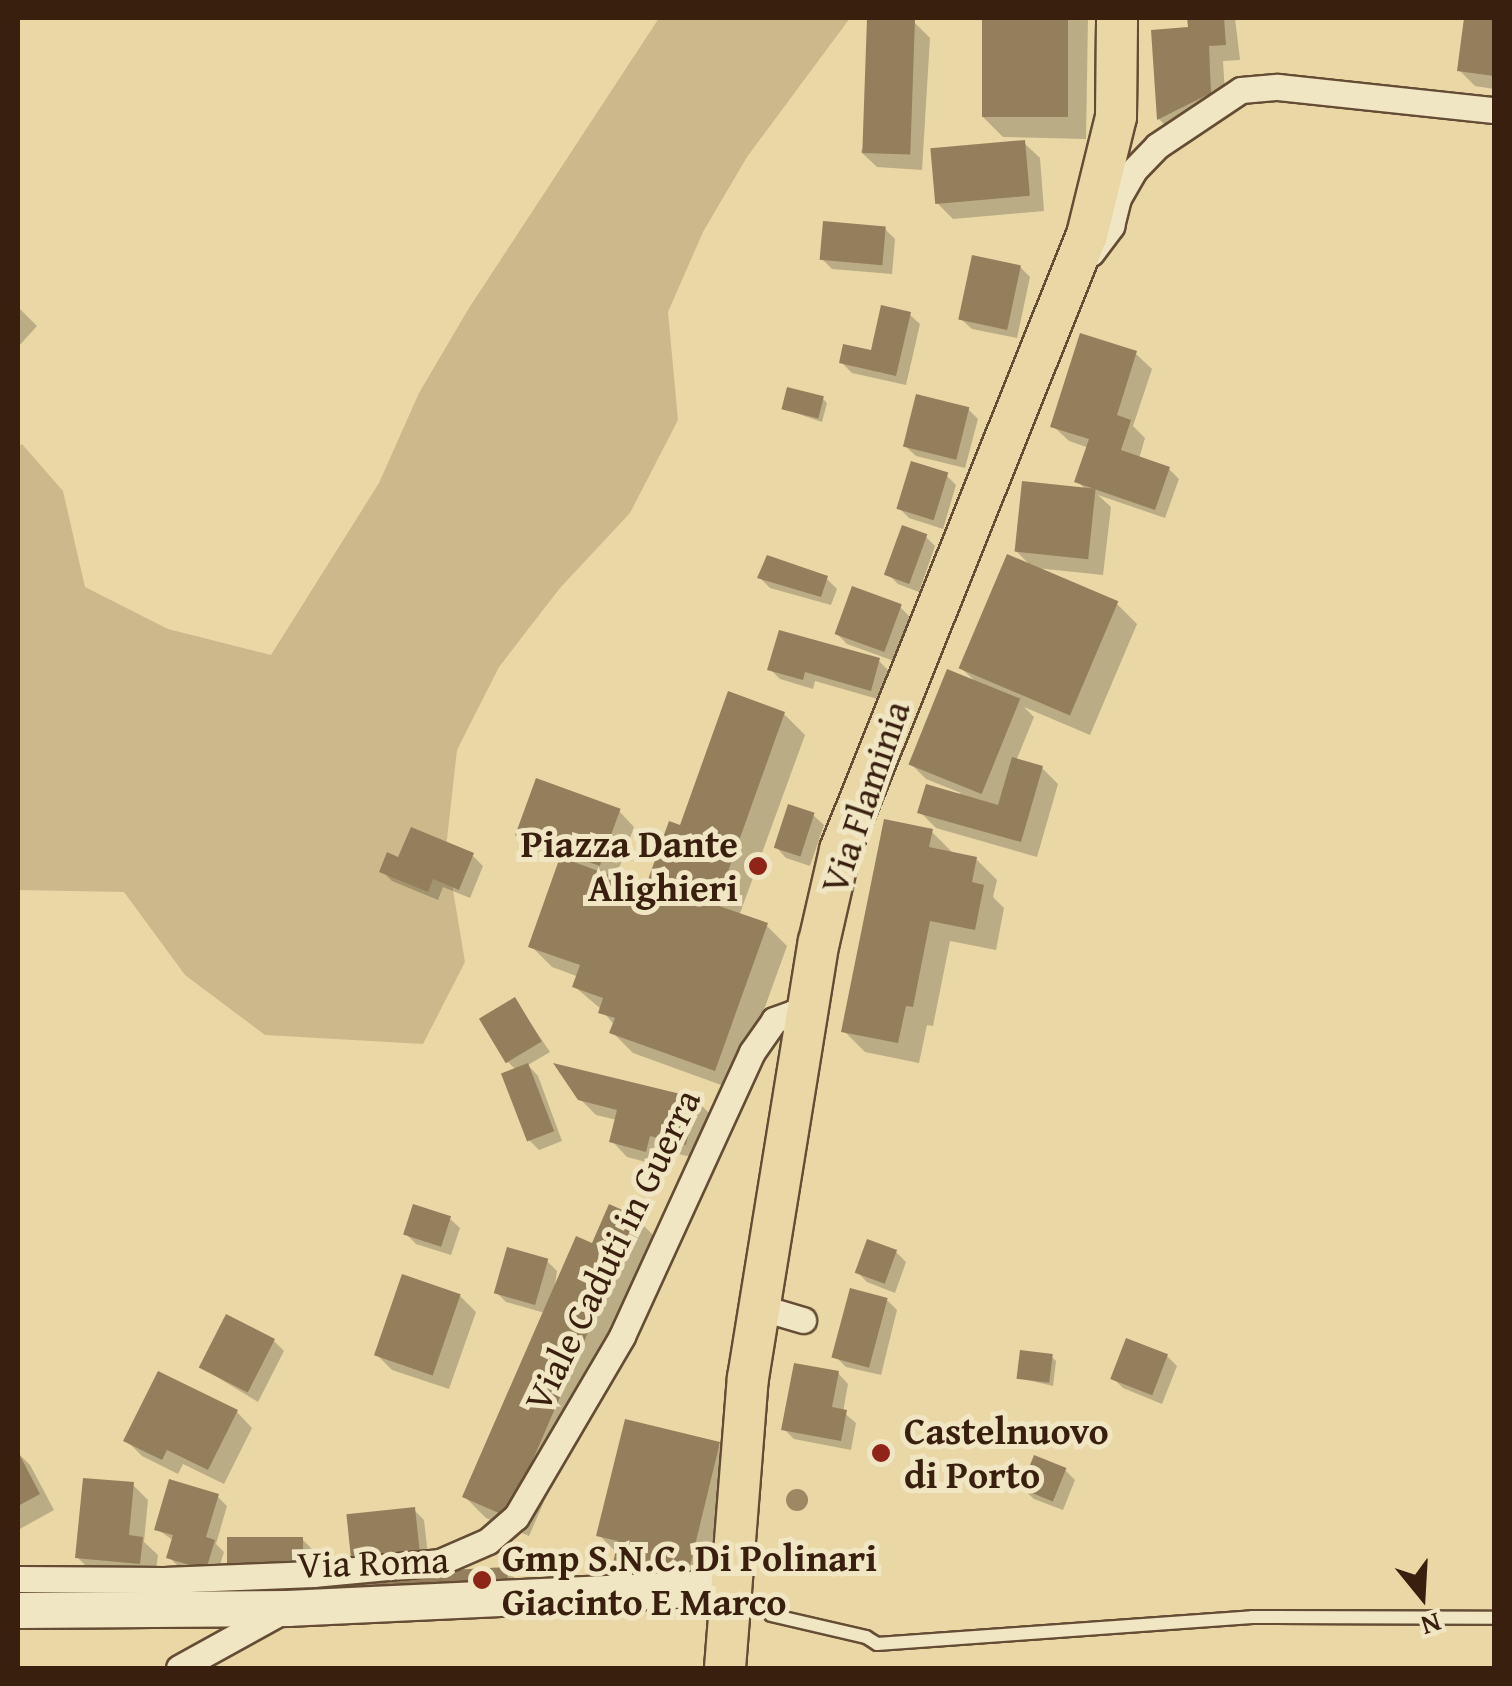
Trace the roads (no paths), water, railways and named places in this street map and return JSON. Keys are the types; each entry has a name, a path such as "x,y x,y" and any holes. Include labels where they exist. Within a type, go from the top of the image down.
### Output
{"main road":[{"name":"Via Flaminia","path":"725,1668 742,1429 759,1307 810,1016 819,942 840,850 1070,282 1109,153 1118,88 1117,18"},
{"name":"Via Roma","path":"18,1610 288,1608 732,1587"}],"street":[{"path":"1070,282 1111,226 1118,198 1134,170 1156,146 1241,90 1278,87 1494,110"},
{"name":"Viale Caduti in Guerra","path":"18,1579 235,1579 402,1566 454,1558 500,1533 516,1517 542,1476 622,1336 752,1052 774,1020 793,1013 810,1016"},
{"path":"759,1307 803,1320"},
{"path":"179,1668 288,1608"}],"lane":[{"path":"771,1615 866,1637 877,1644 1252,1617 1494,1618"}],"place":[{"name":"Piazza Dante Alighieri","path":"758,866"},
{"name":"Castelnuovo di Porto","path":"881,1453"},
{"name":"Gmp S.N.C. Di Polinari Giacinto E Marco","path":"482,1580"}]}
